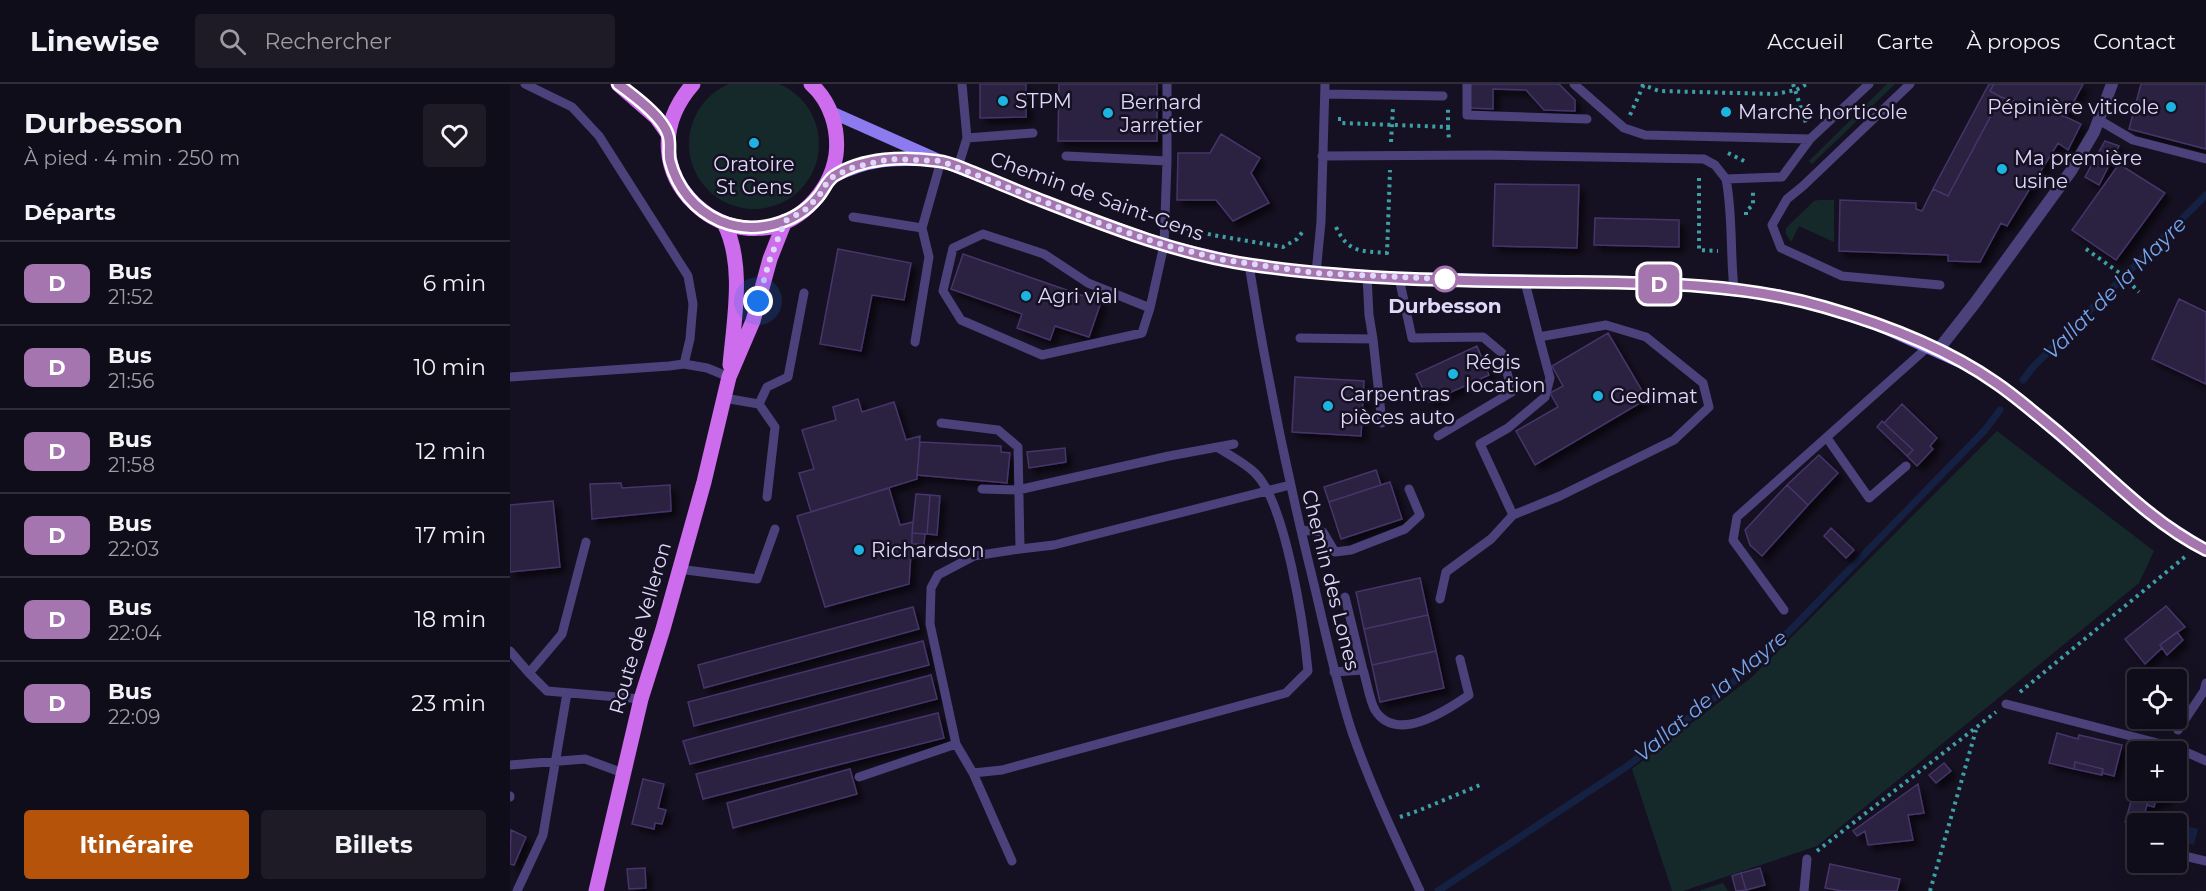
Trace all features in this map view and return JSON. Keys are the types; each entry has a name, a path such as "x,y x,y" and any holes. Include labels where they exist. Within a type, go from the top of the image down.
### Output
{"main road":[{"path":"618,84 656,117 668,134"},
{"path":"693,84 682,97 673,115 668,134 669,157 675,178 687,198 704,213 724,223 744,228 765,227 785,221 804,211 819,196 829,179 835,162 836,129 831,112 811,84"},
{"name":"Chemin de Saint-Gens","path":"831,112 941,161 1088,219 1164,245 1249,265 1316,273 1399,278 1679,284 1777,295 1825,307 1876,324 1970,366 1998,384 2061,435 2156,518 2206,550"},
{"name":"Chemin de Saint-Gens","path":"829,179 851,168 871,162 890,159 941,161"},
{"name":"Route de Velleron","path":"596,891 641,699 704,482 729,378 753,321 770,259 785,221"},
{"name":"Route de Velleron","path":"724,223 731,237 734,252 736,285 729,378"}],"street":[{"path":"1933,348 1975,303 2071,171 2094,132 2112,84"}],"lane":[{"path":"525,84 572,107 599,136 688,276 693,304 690,339 684,364"},
{"path":"958,167 967,138 962,84"},
{"path":"1150,308 1088,283 1044,254 983,234 953,248 943,291 961,320 1042,356 1142,333 1150,308 1164,245 1167,84"},
{"path":"1467,84 1467,115 1587,119"},
{"path":"1574,84 1624,128 1645,135 1810,139"},
{"path":"1726,179 1782,177 1810,139 1869,84"},
{"path":"1910,84 1787,199 1772,225 1781,248 1842,276 1940,285"},
{"path":"1316,273 1321,222 1325,89 1393,95 1443,96"},
{"path":"2098,120 2133,140 2206,159"},
{"path":"967,138 1033,133"},
{"path":"1066,156 1167,161"},
{"path":"1322,156 1704,159 1715,165 1726,179 1730,202 1730,251 1734,289"},
{"path":"915,342 929,257 922,228 941,161"},
{"path":"853,217 922,228"},
{"name":"Chemin des Lones","path":"1249,265 1263,353 1290,485 1334,672 1375,794 1420,891"},
{"path":"1367,276 1368,315 1373,339 1382,423"},
{"path":"1399,278 1412,338 1483,337 1502,353 1512,392 1438,436"},
{"path":"1514,515 1480,444 1508,428 1545,397 1550,378 1526,282"},
{"path":"759,404 767,387 788,377 804,293"},
{"path":"1440,599 1446,572 1491,539 1514,515 1560,496 1674,440 1709,407 1703,383 1646,337 1606,325 1539,337"},
{"path":"1300,338 1373,339"},
{"path":"1784,610 1733,540 1737,517 1933,348"},
{"path":"510,377 684,364 707,368 729,378"},
{"path":"724,398 759,404 775,427 767,497"},
{"path":"941,423 999,430 1018,447 1020,549"},
{"path":"1827,438 1869,498 1906,466"},
{"path":"982,489 1018,490 1234,444"},
{"path":"973,773 1002,770 1286,693 1308,671 1304,625 1284,540 1268,490 1255,473 1217,447"},
{"path":"1012,861 973,773 956,744 930,624 931,588 938,575 974,556 1054,545 1290,485"},
{"path":"1301,530 1323,532 1335,552 1351,550 1373,542 1405,529 1420,515 1409,489"},
{"path":"678,570 756,579 775,529"},
{"path":"529,674 562,634 586,542"},
{"path":"1345,597 1375,710 1388,722 1408,726 1449,709 1469,695 1460,659"},
{"path":"510,651 547,691 641,699"},
{"path":"1334,672 1363,670"},
{"path":"2178,730 2204,690 2206,683"},
{"path":"517,891 543,835 567,693"},
{"path":"2006,704 2177,748 2206,761"},
{"path":"860,777 956,744"},
{"path":"510,765 585,759 623,773"},
{"path":"2187,857 2206,861"},
{"path":"1804,891 1807,859"}],"path":[{"path":"1641,84 1659,91 1775,94 1796,90 1807,84"},
{"path":"1793,84 1810,139"},
{"path":"1166,223 1212,235 1283,246 1297,239 1303,232 1305,221 1333,221 1341,238 1354,250 1387,253 1393,95"},
{"path":"1325,119 1341,119 1342,123 1448,127 1448,105"},
{"path":"1745,219 1746,211 1753,205 1753,179 1750,165"},
{"path":"1699,178 1699,250 1714,252"},
{"path":"2086,249 2121,274 2139,292"},
{"path":"1929,891 1976,729"},
{"path":"1388,820 1420,810 1480,785"}],"green space":[{"path":"754,79 779,84 800,98 814,119 819,144 814,169 800,190 779,204 754,209 729,204 708,190 694,169 689,144 694,119 708,98 729,84"},
{"path":"1887,84 1895,84 1812,164 1809,161"},
{"path":"1834,200 1834,242 1799,226 1791,242 1786,234 1786,228 1814,201"},
{"path":"1997,431 2154,551 2139,583 1817,846 1683,891 1672,891 1632,769 1752,677"},
{"path":"1723,883 1728,891 1701,891 1701,890"}],"water":[{"path":"2187,826 2198,829 2194,845 2187,843"}],"building":[{"name":"STPM","path":"980,84 1026,84 1026,117 980,118"},
{"name":"Bernard Jarretier","path":"1059,84 1157,84 1157,141 1058,141"},
{"path":"1470,84 1559,84 1575,100 1575,111 1544,110 1526,90 1493,89 1493,109 1470,108"},
{"path":"1989,84 1994,84 1990,91 2001,97 1948,196 1933,189"},
{"path":"1994,84 2083,84 2066,117 2001,97 1990,91"},
{"name":"Pépinière viticole","path":"2141,84 2206,84 2206,149 2129,129"},
{"name":"Ma première usine","path":"2001,97 2066,117 2081,124 2068,150 2058,143 2007,226 2001,223 1980,262 1948,261 1948,255 1839,251 1840,200 1916,203 1916,209 1922,211 1933,189 1948,196"},
{"path":"1221,134 1260,158 1251,173 1269,203 1233,221 1216,200 1177,200 1178,153 1210,153"},
{"path":"2105,141 2119,146 2099,185 2085,177"},
{"path":"2119,164 2165,193 2116,260 2072,230"},
{"path":"1495,184 1579,185 1577,248 1493,246"},
{"path":"1595,218 1679,220 1679,247 1594,245"},
{"path":"838,249 911,263 904,300 872,295 861,351 820,344"},
{"name":"Agri vial","path":"963,254 1101,302 1089,337 1055,326 1050,340 1017,328 1022,314 951,289"},
{"path":"2179,299 2206,312 2206,384 2152,359"},
{"name":"Gedimat","path":"1608,333 1647,399 1535,465 1516,431 1558,407 1550,393 1563,386 1552,366"},
{"name":"Régis location","path":"1477,346 1489,375 1429,402 1416,374"},
{"name":"Carpentras pièces auto","path":"1295,377 1364,381 1361,436 1292,432"},
{"path":"858,399 862,412 894,402 906,440 920,436 917,479 811,512 799,473 814,469 802,430 836,420 833,407"},
{"path":"1902,404 1937,438 1930,446 1933,449 1917,466 1907,456 1913,450 1884,423"},
{"path":"1882,421 1913,450 1907,456 1877,427"},
{"path":"920,442 1001,446 1001,452 1010,453 1007,483 917,475"},
{"path":"1065,448 1066,462 1029,468 1027,452"},
{"path":"1819,455 1838,473 1808,505 1787,485"},
{"path":"1376,470 1381,485 1329,502 1324,487"},
{"path":"1390,482 1402,519 1341,539 1329,502"},
{"path":"621,483 622,488 670,485 671,511 592,519 590,484"},
{"path":"1787,485 1808,505 1762,556 1750,545 1745,530"},
{"name":"Richardson","path":"889,488 900,525 913,522 909,584 825,607 797,516"},
{"path":"916,494 930,495 927,534 912,533"},
{"path":"930,495 940,496 937,535 927,534"},
{"path":"553,501 560,567 510,572 510,505"},
{"path":"1831,528 1854,550 1846,558 1824,536"},
{"path":"912,533 925,534 924,544 912,544"},
{"path":"1420,578 1428,615 1364,629 1356,592"},
{"path":"2166,606 2185,627 2160,645 2162,648 2145,664 2125,639"},
{"path":"913,607 919,629 704,688 698,665"},
{"path":"1428,615 1436,651 1372,665 1364,629"},
{"path":"2177,632 2183,640 2167,655 2160,645"},
{"path":"923,641 929,665 694,726 688,702"},
{"path":"1436,651 1444,688 1380,702 1372,665"},
{"path":"931,675 937,699 690,764 683,741"},
{"path":"938,713 944,738 703,799 696,774"},
{"path":"2057,733 2078,739 2079,735 2122,745 2114,776 2102,773 2103,769 2075,762 2074,769 2049,763"},
{"path":"2075,762 2103,769 2102,775 2074,769"},
{"path":"1944,763 1951,771 1936,783 1929,775"},
{"path":"850,769 857,794 733,828 727,803"},
{"path":"643,779 664,784 658,808 666,810 662,824 655,823 654,829 632,824"},
{"path":"1918,784 1924,813 1908,815 1913,840 1868,845 1865,831 1857,836 1853,831"},
{"path":"2131,801 2148,801 2145,813 2128,813"},
{"path":"2148,801 2156,801 2154,807 2147,805"},
{"path":"511,830 526,837 514,865 510,864"},
{"path":"1830,864 1900,879 1897,891 1842,891 1825,888"},
{"path":"645,868 646,888 629,889 627,869"},
{"path":"1760,868 1765,885 1746,890 1741,873"},
{"path":"1741,873 1746,890 1736,891 1732,876"}],"waterway":[{"name":"Vallat de la Mayre","path":"2023,380 2033,367 2206,195"},
{"name":"Vallat de la Mayre","path":"1438,891 1626,767 1718,695 1774,647 1985,430 2000,410"}],"bus line":[{"name":"D","path":"618,84 656,117 668,134 669,157 675,178 687,198 704,213 724,223 744,228 765,227 785,221 804,211 819,196 829,179 851,168 890,159 941,161 1088,219 1164,245 1249,265 1316,273 1399,278 1679,284 1777,295 1825,307 1876,324 1970,366 1998,384 2028,408 2156,518 2206,550"}],"place":[{"name":"STPM","path":"1003,101"},
{"name":"Pépinière viticole","path":"2171,107"},
{"name":"Marché horticole","path":"1726,112"},
{"name":"Bernard Jarretier","path":"1108,113"},
{"name":"Oratoire St Gens","path":"754,143"},
{"name":"Ma première usine","path":"2002,169"},
{"name":"Durbesson","path":"1445,279"},
{"name":"Agri vial","path":"1026,296"},
{"name":"Régis location","path":"1453,374"},
{"name":"Gedimat","path":"1598,396"},
{"name":"Carpentras pièces auto","path":"1328,406"},
{"name":"Richardson","path":"859,550"}],"route":[{"path":"758,301 770,259 785,221 804,211 819,196 829,179 851,168 890,159 941,161 1088,219 1196,254 1249,265 1316,273 1445,279"}]}
